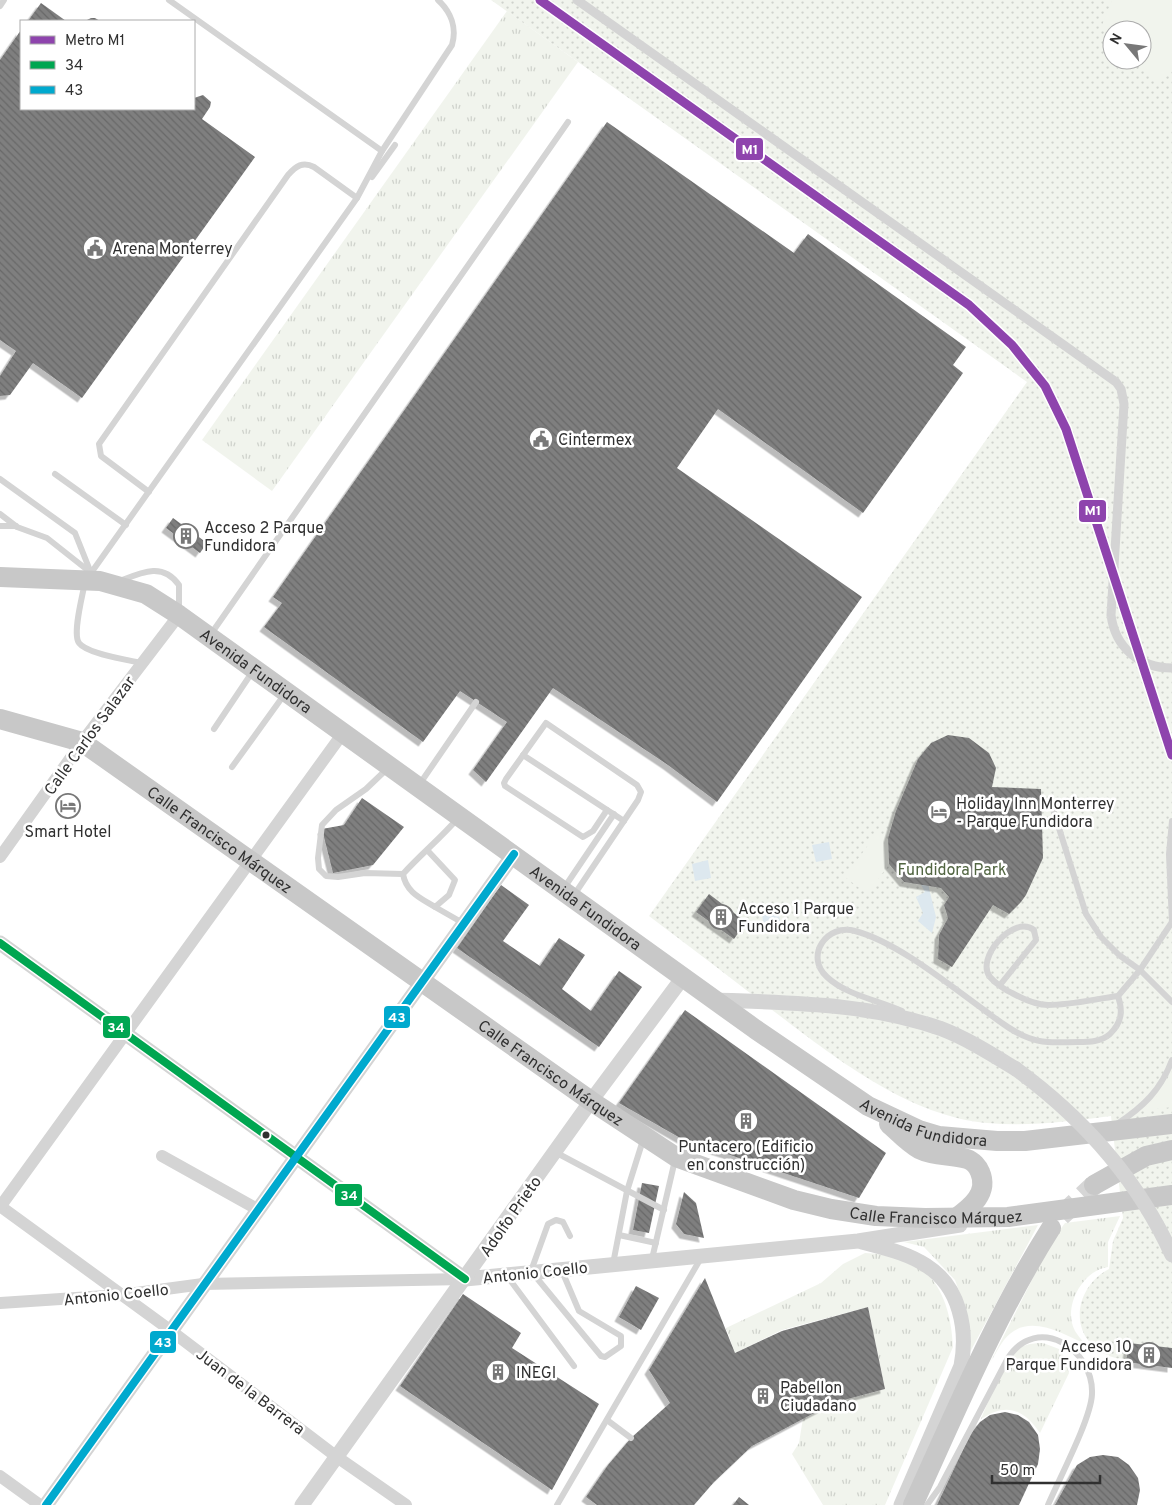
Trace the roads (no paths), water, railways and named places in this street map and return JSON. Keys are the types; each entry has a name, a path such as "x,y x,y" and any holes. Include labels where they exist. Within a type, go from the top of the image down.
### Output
{"main road":[{"name":"Avenida Fundidora","path":"0,578 97,580 146,594 209,636 716,1000 868,1106 919,1130 939,1136 997,1141 1025,1141 1172,1124"},
{"name":"Calle Francisco Márquez","path":"0,719 82,742 591,1101 676,1157 794,1200 822,1207 876,1216 1008,1217 1172,1195"},
{"path":"868,1106 917,1148 935,1155 968,1159 978,1167 984,1180 980,1195 971,1206 956,1218"},
{"path":"1094,1185 1146,1156 1172,1150"},
{"path":"913,1505 972,1375 1020,1278 1051,1228"}],"street":[{"path":"577,0 1116,382 1121,389 1124,404 1111,615 1112,628 1124,649 1134,657 1149,664 1172,668"},
{"name":"Calle Carlos Salazar","path":"0,857 82,742 179,615"},
{"path":"0,1206 343,733"},
{"path":"46,1505 295,1156 514,854"},
{"path":"0,943 465,1279"},
{"name":"Adolfo Prieto","path":"302,1505 591,1101 684,976"},
{"path":"716,1000 806,1002 871,1011 942,1030 980,1048 1016,1069 1043,1089 1087,1130 1128,1178 1158,1225 1172,1255"},
{"path":"162,1156 257,1209"},
{"name":"Juan de la Barrera","path":"0,1206 170,1330 337,1457 406,1505"},
{"name":"Antonio Coello","path":"0,1303 121,1295 203,1284 465,1279 701,1258 858,1241 1008,1217"},
{"path":"858,1241 902,1253 927,1266 942,1278 956,1300 962,1324 965,1346 961,1366 900,1505"},
{"path":"0,1476 40,1505"}],"lane":[{"path":"0,6 4,0"},
{"path":"169,0 382,151"},
{"path":"357,198 382,151 452,45 455,36 450,14 438,0"},
{"path":"209,636 568,122"},
{"path":"142,663 86,648 78,643 76,632 97,580 126,524 395,145"},
{"path":"149,492 101,456 99,444 288,175 295,167 309,164 357,198"},
{"path":"55,474 126,524"},
{"path":"0,479 74,533 97,580"},
{"path":"0,514 17,526 47,538 97,580"},
{"path":"0,526 17,526"},
{"path":"97,580 148,570 166,573 179,585 179,615"},
{"path":"214,729 254,670"},
{"path":"232,767 286,692"},
{"path":"418,786 476,702"},
{"path":"568,893 624,821 641,792 637,785 546,723 506,779 505,786 583,837 588,835 608,810"},
{"path":"523,755 624,821"},
{"path":"390,766 366,789 336,810 322,824 318,858 320,869 326,876 338,877 365,873 403,874"},
{"path":"1052,806 1086,914 1107,943 1119,955 1140,970 1172,1002"},
{"path":"568,893 614,814"},
{"path":"460,816 428,851 418,857 403,874 404,884 411,892 463,923"},
{"path":"1000,985 1034,945 1036,937 1030,927 1020,927 1011,930 990,954 987,971 990,978 1000,985 1022,998 1049,1005 1118,996 1140,970 1172,923 1169,836 1172,821"},
{"path":"428,851 455,880 449,895 435,907"},
{"path":"942,1030 838,985 820,970 817,958 819,946 833,932 845,930 854,930 886,943 943,980 1010,1029 1028,1038 1044,1042 1086,1042 1108,1036 1120,1020 1122,1012 1118,996"},
{"path":"1104,1131 1137,1111 1150,1098 1162,1083 1172,1060"},
{"path":"612,1265 628,1191 644,1136"},
{"path":"555,1152 664,1210"},
{"path":"652,1261 676,1157"},
{"path":"561,1269 580,1311 617,1334 622,1340 621,1346 602,1357 531,1272 548,1224 556,1220 563,1222 570,1236"},
{"path":"619,1235 656,1243"},
{"path":"557,1505 701,1258"},
{"path":"506,1275 574,1366"},
{"path":"566,1314 580,1311"},
{"path":"927,1505 940,1486 1013,1350 1035,1337 1052,1338 1069,1345 1090,1372 1092,1396 1084,1423 1048,1505"},
{"path":"607,1420 631,1438"}],"tunnel":[{"path":"1061,1216 1094,1185"}],"metro line":[{"name":"M1","path":"540,0 969,305 1012,345 1045,386 1066,429 1172,755"}],"place":[{"name":"Arena Monterrey","path":"95,248"},
{"name":"Cintermex","path":"541,439"},
{"name":"Acceso 2 Parque Fundidora","path":"186,536"},
{"name":"Smart Hotel","path":"68,806"},
{"name":"Holiday Inn Monterrey - Parque Fundidora","path":"939,812"},
{"name":"Acceso 1 Parque Fundidora","path":"721,917"},
{"name":"Puntacero (Edificio en construcción)","path":"746,1121"},
{"name":"Acceso 10 Parque Fundidora","path":"1149,1355"},
{"name":"INEGI","path":"498,1372"},
{"name":"Pabellon Ciudadano","path":"763,1396"}],"park label":[{"name":"Fundidora Park","path":"952,869"}]}
